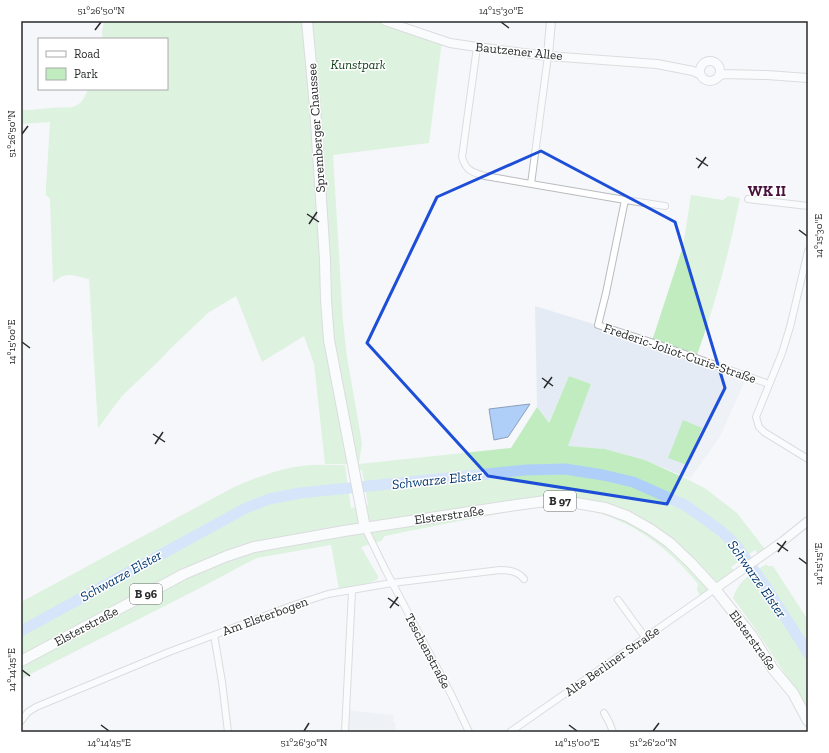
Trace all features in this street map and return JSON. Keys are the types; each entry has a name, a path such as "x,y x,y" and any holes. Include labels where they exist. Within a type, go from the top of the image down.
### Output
{"main road":[{"name":"Spremberger Chaussee","path":"307,21 316,107 329,340 365,528"},
{"name":"Elsterstraße","path":"21,661 184,574 205,564 254,547 320,534 534,502 557,501 606,508 627,516 650,529 670,543 715,589 752,636 774,669 793,693 808,721"}],"street":[{"name":"Bautzener Allee","path":"385,21 450,43 548,56 657,64 702,66 706,62 711,62 717,64 719,73"},
{"path":"531,184 552,21"},
{"path":"477,47 462,157 466,167 475,173 485,176 665,206"},
{"name":"Bautzener Allee","path":"657,64 693,71 701,75 706,80 711,81 719,73"},
{"path":"701,75 700,70 702,66"},
{"name":"Bautzener Allee","path":"719,73 808,78"},
{"path":"748,199 808,206"},
{"name":"Frederic-Joliot-Curie-Straße","path":"625,200 598,325 651,342 769,384"},
{"path":"808,251 790,327 782,353 757,412 757,422 759,427 808,459"},
{"path":"715,589 808,521"},
{"name":"Teschenstraße","path":"365,528 392,583 452,696 469,732"},
{"name":"Am Elsterbogen","path":"21,721 28,712 36,707 214,634 328,594 392,583 500,570 509,570 518,573 524,579"},
{"name":"Alte Berliner Straße","path":"510,732 715,589"},
{"path":"344,732 352,591"},
{"path":"618,600 645,637"},
{"path":"214,634 228,732"},
{"path":"604,713 613,732"}],"highlighted area":[{"path":"541,151 675,222 725,388 667,504 488,476 367,343 437,197"}],"shaded area":[{"path":"535,306 597,325 747,376 721,435 690,479 645,460 605,449 568,446 591,384 569,376 548,424 537,407"},
{"path":"346,710 394,715 393,721 396,723 395,732 345,732"}],"green space":[{"path":"104,21 307,21 324,275 351,464 325,464 314,364 304,336 262,362 236,296 208,313 169,350 122,396 98,428 89,279 66,275 62,276 53,283 50,199 46,195 50,122 21,124 21,110 73,107 81,102 88,90 168,90 168,38 103,38 102,32"},
{"name":"Kunstpark","path":"308,21 383,21 442,41 429,143 333,155 343,322 347,357 362,443 359,464 511,448 537,407 549,423 569,376 591,384 568,446 605,449 645,460 706,489 737,513 767,552 760,557 755,550 731,567 736,574 701,597 697,590 698,584 668,552 651,539 613,518 572,508 550,507 506,512 385,536 381,541 361,547 378,576 377,580 339,589 331,545 257,558 21,679 21,662 227,556 364,528 227,555 21,660 21,602 234,487 267,474 292,467 312,465 345,465 351,508 368,505 362,470 353,471 336,376"},
{"path":"691,195 723,200 728,196 740,198 721,279 696,358 652,341 683,246"},
{"path":"683,420 702,428 687,465 668,458"},
{"path":"766,564 768,566 773,566 808,620 808,709 733,598 742,582"}],"water":[{"path":"530,404 508,437 494,440 489,409"}],"waterway":[{"name":"Schwarze Elster","path":"21,631 246,508 269,499 300,493 526,470 565,469 603,475 633,482 685,505 721,531 736,545 766,587 808,653"}],"district":[{"name":"WK II","path":"767,191"}]}
